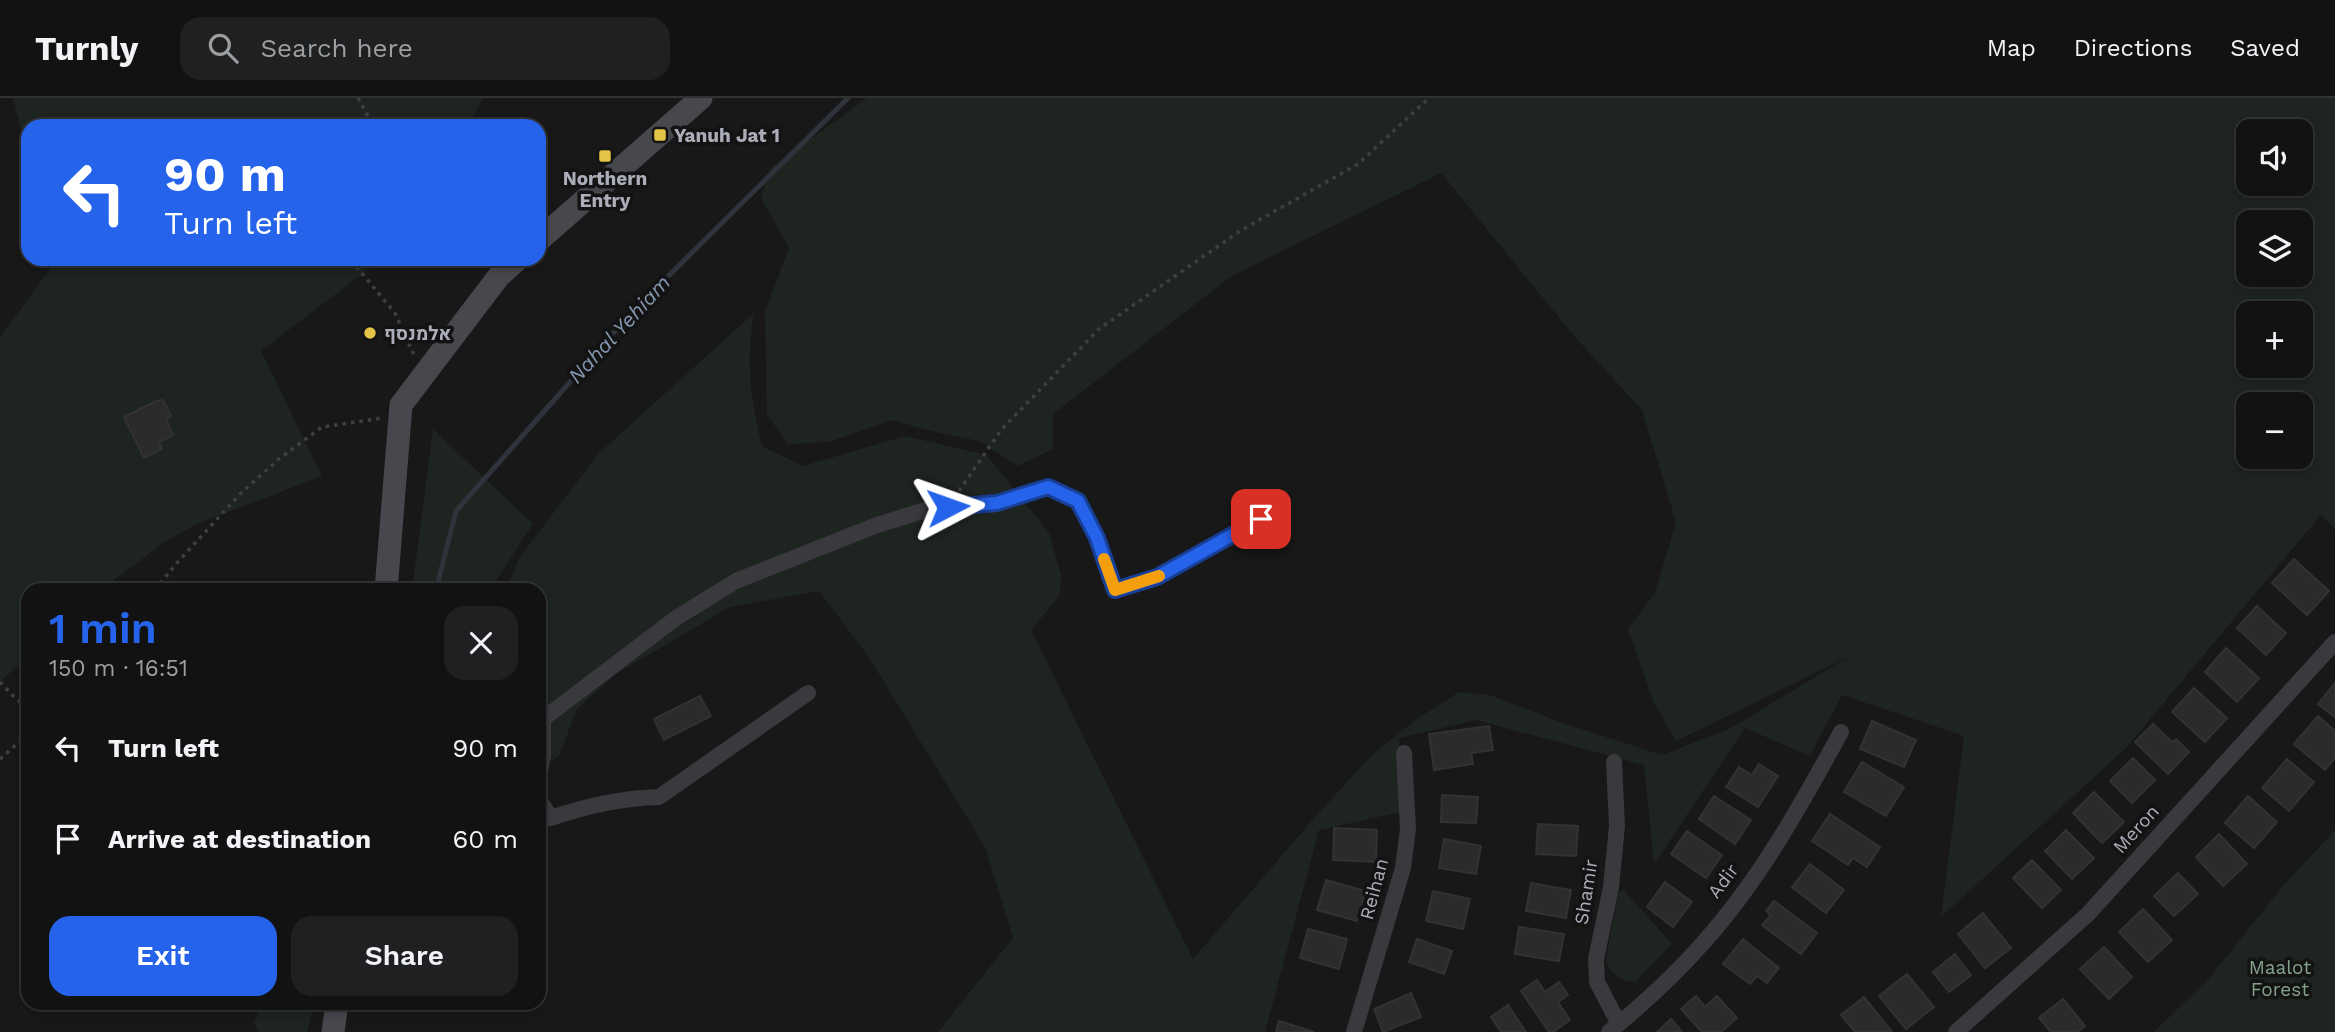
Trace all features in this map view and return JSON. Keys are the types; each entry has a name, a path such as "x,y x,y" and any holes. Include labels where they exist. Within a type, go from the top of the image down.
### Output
{"main road":[{"path":"546,234 701,98"},
{"path":"387,583 401,405 499,276 510,266"},
{"path":"333,1032 336,1010"}],"street":[{"path":"546,717 676,618 736,581 877,525 929,509 997,503 1048,487 1078,501 1097,538 1115,590 1157,577 1261,519"},
{"name":"Meron","path":"1956,1032 2088,914 2335,642"},
{"path":"546,810 551,818 581,808 629,798 659,797 808,693"},
{"name":"Adir","path":"1614,1028 1649,999 1712,931 1753,877 1801,804 1841,732"},
{"name":"Reihan","path":"1354,1032 1404,868 1408,829 1404,753"},
{"name":"Shamir","path":"1614,1028 1597,982 1596,959 1611,887 1617,826 1615,762"}],"path":[{"path":"358,98 370,119"},
{"path":"948,507 1002,430 1099,329 1240,231 1358,164 1429,98"},
{"path":"356,266 395,313 424,376"},
{"path":"161,583 240,494 279,459 322,427 396,417 401,405"},
{"path":"0,682 21,702"},
{"path":"0,759 21,740"}],"green space":[{"path":"13,98 483,98 472,119 21,119 21,129"},
{"path":"867,98 2335,98 2335,529 2321,515 2125,749 1941,917 1964,736 1842,695 1810,756 1745,728 1654,864 1644,765 1476,720 1399,738 1401,812 1319,830 1265,1032 938,1032 1013,938 985,847 868,656 819,591 730,607 616,674 576,710 560,755 546,766 546,583 509,583 520,557 598,454 754,313 750,380 762,446 803,466 905,436 987,455 1049,533 1061,575 1060,595 1031,630 1193,959 1372,755 1414,721 1459,692 1490,695 1560,722 1662,755 1731,728 1850,656 1676,741 1654,703 1628,629 1655,593 1676,522 1642,410 1574,336 1441,173 1232,276 1053,414 1053,449 1018,466 979,441 893,420 829,442 788,444 767,415 765,311 789,248 761,198 771,168"},
{"path":"52,266 373,266 261,351 322,476 195,525 166,541 110,583 21,583 21,662 0,682 0,337"},
{"path":"433,429 533,524 495,583 413,583"},
{"name":"Maalot Forest","path":"2335,830 2335,1032 2154,1032 2210,977 2283,886"},
{"path":"1623,889 1672,944 1635,982 1616,976 1606,960 1618,893"},
{"path":"259,1010 312,1010 307,1032 258,1032 254,1023"}],"building":[{"path":"163,400 171,416 166,419 173,435 159,442 162,449 144,458 124,417"},
{"path":"2294,559 2329,591 2307,615 2272,583"},
{"path":"2257,606 2286,633 2266,655 2237,628"},
{"path":"2226,648 2259,678 2237,702 2205,672"},
{"path":"2335,683 2335,717 2318,704"},
{"path":"2194,688 2227,718 2205,742 2172,712"},
{"path":"700,696 711,716 664,740 654,719"},
{"path":"2318,716 2335,731 2335,758 2325,770 2294,744"},
{"path":"1872,721 1916,740 1904,767 1860,749"},
{"path":"2153,724 2172,742 2176,739 2189,752 2168,774 2135,742"},
{"path":"1489,726 1493,750 1471,753 1473,764 1434,770 1429,734"},
{"path":"2133,758 2155,780 2132,803 2110,781"},
{"path":"2287,759 2314,782 2289,811 2262,788"},
{"path":"1862,762 1904,787 1886,816 1844,792"},
{"path":"1759,764 1778,776 1758,807 1726,787 1739,767 1752,775"},
{"path":"2094,792 2124,822 2102,843 2073,813"},
{"path":"1442,795 1478,797 1476,823 1441,822"},
{"path":"1714,796 1751,820 1735,844 1699,819"},
{"path":"2248,796 2277,822 2254,848 2225,823"},
{"path":"1830,814 1880,847 1867,867 1853,858 1848,865 1812,841"},
{"path":"1538,824 1578,826 1576,856 1536,854"},
{"path":"1334,828 1377,830 1376,862 1333,860"},
{"path":"2066,830 2094,858 2072,879 2045,851"},
{"path":"1687,831 1722,855 1706,878 1671,854"},
{"path":"2219,834 2247,864 2223,886 2196,857"},
{"path":"1444,839 1481,846 1476,874 1439,868"},
{"path":"2032,860 2061,890 2042,908 2013,878"},
{"path":"1810,864 1844,890 1826,913 1792,887"},
{"path":"2178,873 2198,894 2174,916 2154,896"},
{"path":"1326,880 1365,891 1357,921 1317,910"},
{"path":"1665,882 1692,902 1673,927 1647,907"},
{"path":"1531,883 1571,890 1566,918 1526,911"},
{"path":"1433,891 1470,899 1463,929 1426,921"},
{"path":"1774,901 1817,933 1801,954 1762,925 1771,915 1766,911"},
{"path":"2143,909 2172,940 2148,962 2119,932"},
{"path":"1983,913 2011,948 1985,968 1958,934"},
{"path":"1519,927 1564,934 1559,961 1515,954"},
{"path":"1308,929 1347,939 1339,969 1300,958"},
{"path":"1417,939 1452,951 1444,974 1409,962"},
{"path":"1743,939 1779,968 1767,983 1757,976 1750,984 1723,964"},
{"path":"2104,947 2132,977 2109,999 2080,969"},
{"path":"1955,954 1971,975 1949,992 1933,972"},
{"path":"1907,974 1934,1007 1906,1029 1879,996"},
{"path":"1537,980 1545,992 1559,982 1568,995 1558,1002 1570,1020 1553,1032 1549,1032 1521,991"},
{"path":"1411,993 1421,1017 1383,1032 1374,1009"},
{"path":"1696,996 1705,1007 1717,996 1737,1018 1721,1032 1702,1032 1681,1009"},
{"path":"1864,997 1892,1032 1855,1032 1841,1015"},
{"path":"2063,999 2085,1026 2077,1032 2051,1032 2039,1018"},
{"path":"1508,1005 1526,1032 1501,1032 1491,1017"},
{"path":"1671,1019 1682,1032 1657,1032"},
{"path":"1279,1021 1314,1032 1276,1032"}],"waterway":[{"name":"Nahal Yehiam","path":"438,583 456,511 631,313 848,98"}],"slow traffic":[{"path":"1104,559 1115,590 1159,576"}],"place":[{"name":"Yanuh Jat 1","path":"660,135"},
{"name":"Northern Entry","path":"605,156"},
{"name":"אלמנסף","path":"370,333"}],"route":[{"path":"948,507 997,503 1048,487 1078,501 1097,538 1115,590 1157,577 1261,519"}]}
